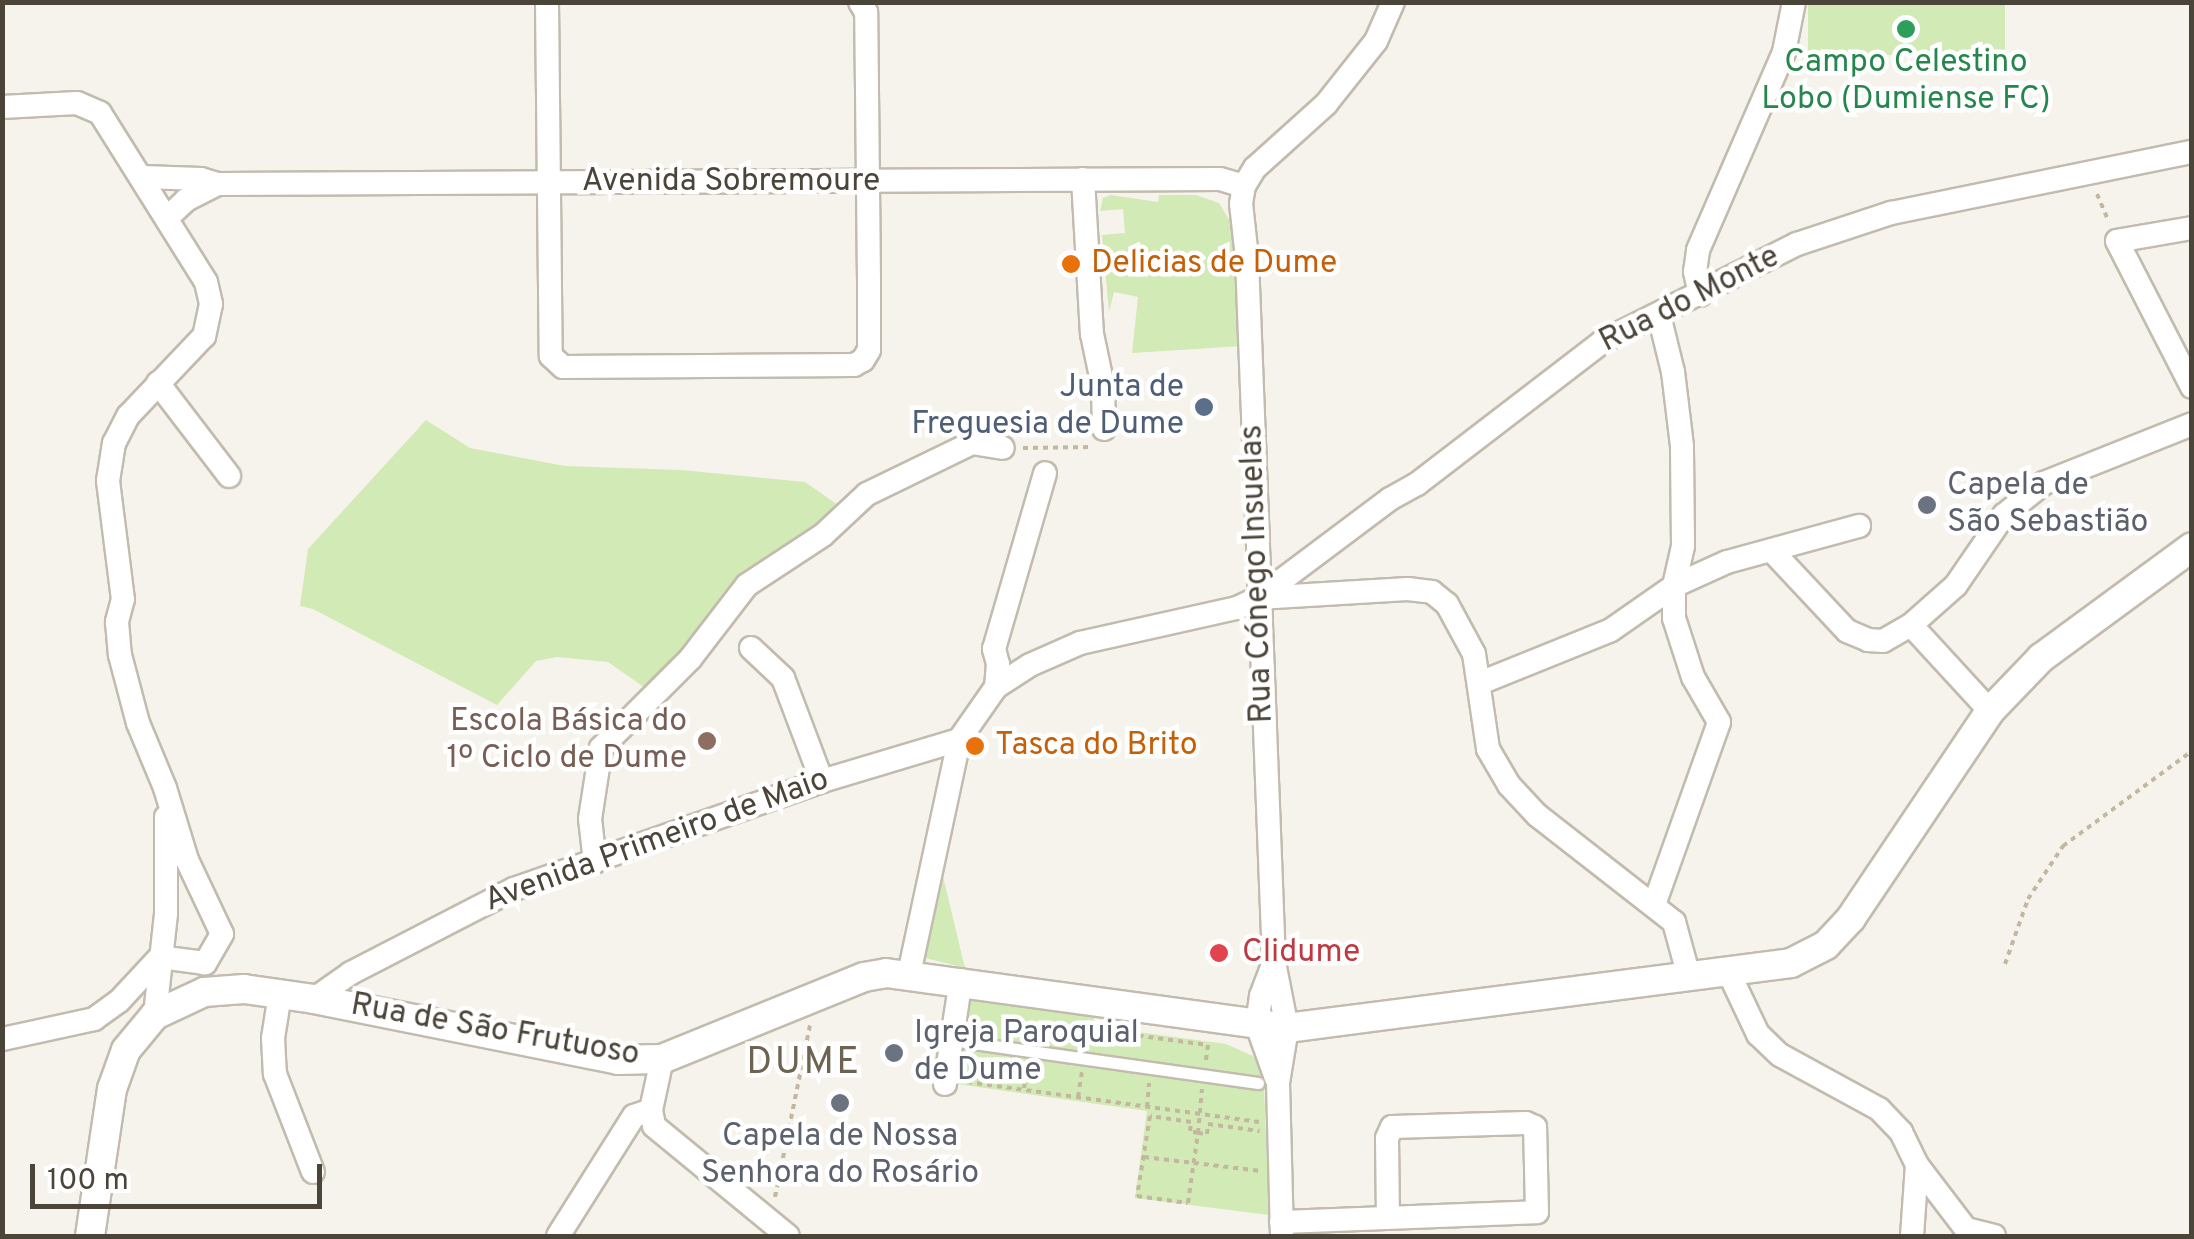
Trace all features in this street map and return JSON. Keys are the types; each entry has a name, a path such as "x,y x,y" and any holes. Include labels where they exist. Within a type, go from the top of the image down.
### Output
{"street":[{"path":"547,2 551,356 563,366 854,365 869,350 866,12 860,2"},
{"path":"1244,186 1255,168 1326,104 1376,41 1392,2"},
{"path":"1700,296 1695,272 1698,250 1784,52 1794,2"},
{"path":"2,107 76,103 100,113 206,282 210,320 204,336 128,416 114,443 108,481 124,599 116,622 120,654 138,724 165,788 186,860 222,934 205,963 160,957"},
{"name":"Rua do Monte","path":"1258,598 1390,499 1417,484 1602,342 1797,244 1892,214 2192,152"},
{"name":"Avenida Sobremoure","path":"142,178 217,184 1220,179 1244,186"},
{"path":"1083,180 1092,334 1102,386 1104,429"},
{"path":"168,217 186,200 217,184"},
{"name":"Rua Cónego Insuelas","path":"1244,186 1241,204 1247,258 1274,962 1287,1028"},
{"path":"2192,228 2117,241 2192,387"},
{"path":"1654,902 1719,722 1690,667 1674,618 1674,586 1683,546 1682,446 1673,372 1659,315"},
{"path":"158,383 229,476"},
{"path":"1773,552 1847,631 1868,640 1884,640 1911,624 1956,585 2004,516 2044,483 2192,424"},
{"path":"595,862 590,819 601,748 690,660 747,585 824,535 867,494 972,444 1003,448"},
{"path":"996,687 998,664 994,649 1045,472"},
{"path":"1480,683 1611,630 1674,586 1728,562 1859,526"},
{"name":"Rua de São Frutuoso","path":"156,1015 204,992 244,990 314,998 618,1060 662,1059 815,1001 864,978 909,974 1287,1028 1791,964 1826,945 1851,918 1990,711 2041,658 2192,547"},
{"path":"909,974 959,740 996,687 1030,665 1080,644 1237,608 1258,598 1408,589 1432,592 1448,604 1474,654 1488,749 1510,785 1537,815 1654,902 1674,922 1689,977"},
{"path":"1911,624 1990,711"},
{"path":"751,648 783,678 822,781"},
{"name":"Avenida Primeiro de Maio","path":"314,998 471,908 822,781 959,740"},
{"path":"90,1236 112,1090 126,1050 156,1015 166,914 165,788"},
{"path":"2,1039 94,1018 119,1001 160,957"},
{"name":"Rua Cónego Insuelas","path":"1257,1024 1261,996 1274,962"},
{"path":"1729,973 1758,1034 1780,1056 1879,1109 1901,1132 1917,1165 1961,1233 1994,1236"},
{"path":"945,1084 961,980"},
{"path":"280,994 273,1038 275,1074 313,1172"},
{"path":"1257,1024 1268,1083 1282,1229 1388,1216 1537,1212 1535,1128 1526,1123 1392,1127 1387,1138 1388,1216"},
{"path":"1268,1083 1287,1028"},
{"path":"662,1059 651,1110 654,1126 779,1229"},
{"path":"558,1236 634,1116 651,1110"},
{"path":"1912,1236 1917,1165"}],"lane":[{"path":"952,1040 1268,1083"}],"path":[{"path":"2087,171 2117,241"},
{"path":"1003,448 1092,448 1104,429"},
{"path":"2005,964 2028,899 2063,846 2192,752"},
{"path":"779,1229 815,1001"},
{"path":"1088,1029 1208,1045"},
{"path":"1200,1116 1198,1132 1193,1164 1188,1203 1137,1196 1150,1116 1191,1122 1190,1132 1198,1132 1207,1134 1208,1124 1261,1131"},
{"path":"1144,1157 1264,1172"}],"green space":[{"name":"Campo Celestino Lobo (Dumiense FC)","path":"1808,3 2005,3 2005,55 1808,55"},
{"path":"1111,195 1158,202 1159,195 1196,195 1219,203 1234,228 1243,346 1132,353 1138,297 1114,292 1109,312 1102,235 1125,233 1123,209 1100,211 1103,198"},
{"path":"426,420 470,448 565,466 681,470 805,482 845,510 648,690 608,662 557,657 536,661 497,705 313,609 300,606 308,549"},
{"path":"935,843 965,968 913,955"},
{"path":"972,996 1094,1014 1094,1026 1226,1044 1253,1056 1264,1086 1269,1215 1135,1198 1147,1111 957,1084"}],"place":[{"name":"Campo Celestino Lobo (Dumiense FC)","path":"1906,29"},
{"name":"Delicias de Dume","path":"1071,264"},
{"name":"Junta de Freguesia de Dume","path":"1204,407"},
{"name":"Capela de São Sebastião","path":"1927,505"},
{"name":"Escola Básica do 1º Ciclo de Dume","path":"707,741"},
{"name":"Tasca do Brito","path":"975,746"},
{"name":"Clidume","path":"1219,953"},
{"name":"Igreja Paroquial de Dume","path":"894,1053"},
{"name":"Capela de Nossa Senhora do Rosário","path":"840,1103"}],"district":[{"name":"DUME","path":"804,1064"}]}
